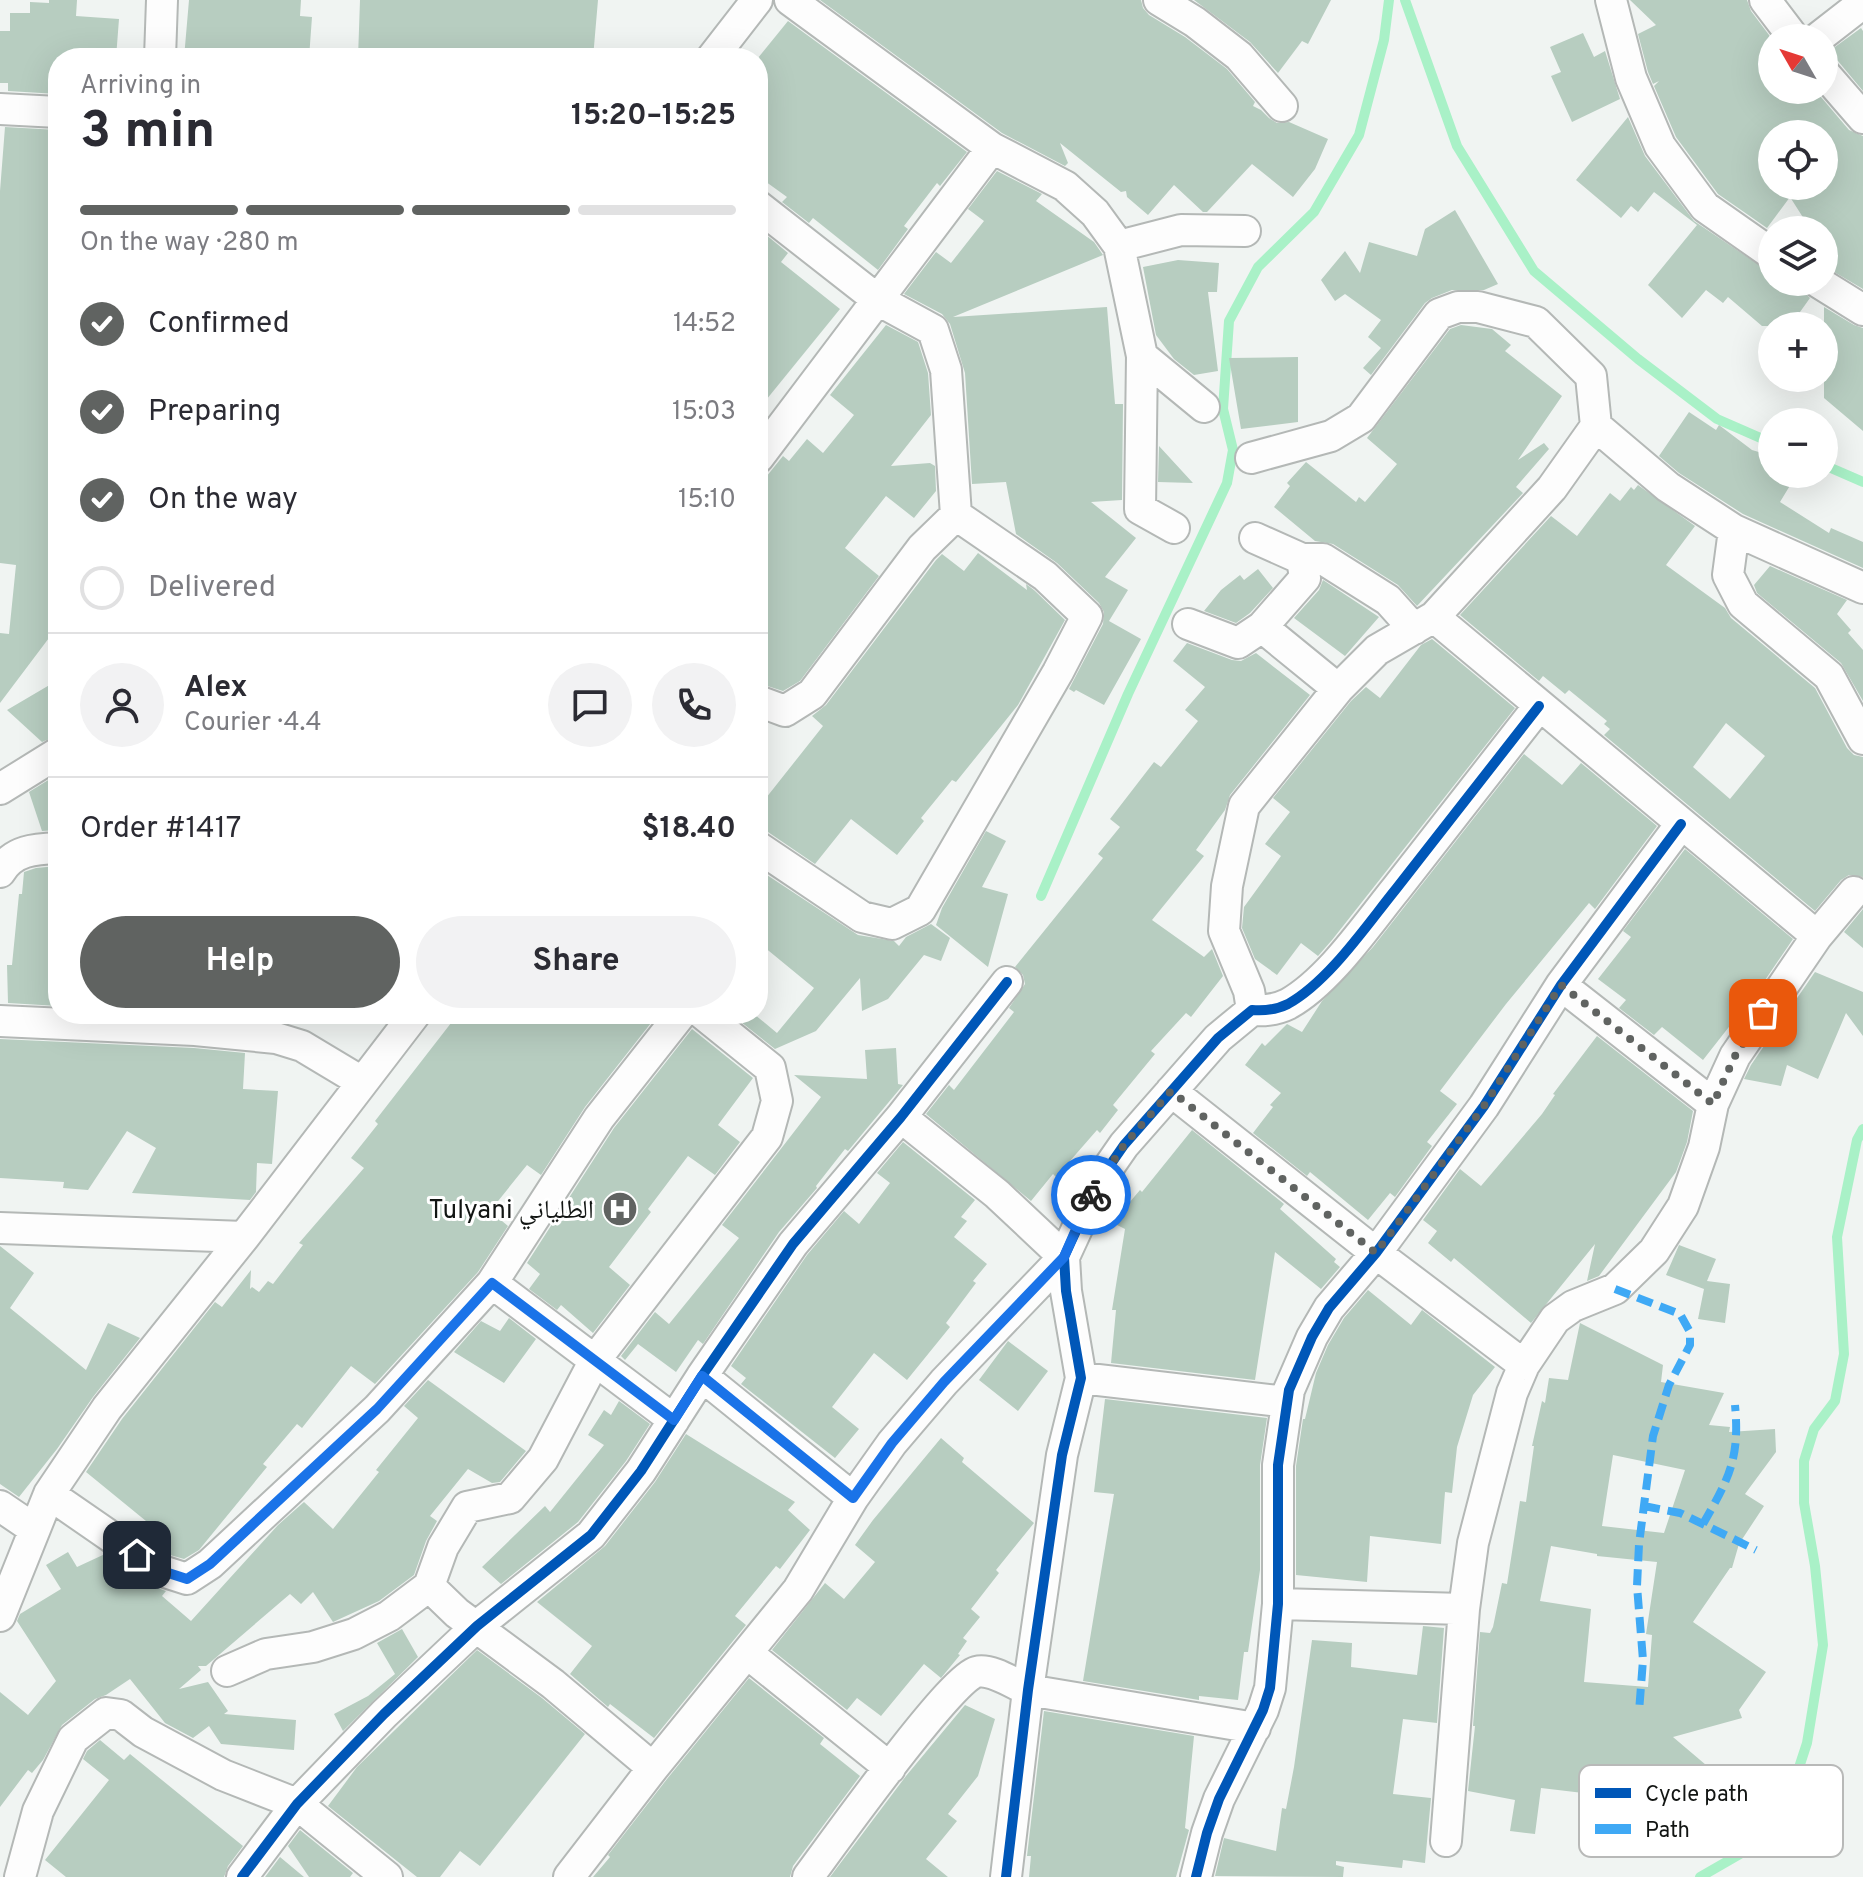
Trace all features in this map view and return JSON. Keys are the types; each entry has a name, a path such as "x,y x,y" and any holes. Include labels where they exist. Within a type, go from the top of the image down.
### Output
{"street":[{"path":"160,48 162,0"},
{"path":"720,48 757,0"},
{"path":"790,0 992,148 1065,186 1095,213 1119,246 1142,356 1140,509 1174,528"},
{"path":"1159,0 1195,22 1239,56 1282,106"},
{"path":"1611,0 1631,78 1660,146 1705,207 1758,244"},
{"path":"1765,0 1783,24"},
{"path":"1836,24 1863,3"},
{"path":"1838,89 1863,118"},
{"path":"0,109 48,111"},
{"path":"768,433 878,300 992,148"},
{"path":"768,214 878,300 933,330 946,370 956,515 922,548 812,694 785,711 768,705"},
{"path":"1119,246 1181,230 1245,231"},
{"path":"1838,294 1863,310"},
{"path":"1251,458 1331,436 1361,418 1439,314 1458,307 1478,307 1536,322 1591,376 1596,426 1552,488 1424,623 1377,650 1338,689 1244,806 1227,886 1224,931 1249,991 1252,1010"},
{"path":"1142,356 1204,407"},
{"path":"1596,426 1668,487 1734,530 1863,588"},
{"path":"768,854 862,917 892,924 920,910 1058,672 1087,616 1045,576 956,515"},
{"path":"1734,530 1728,575 1743,604 1829,676 1863,739"},
{"path":"1255,538 1302,559 1323,559 1424,623 1539,706 1817,936"},
{"path":"1188,624 1238,643 1262,627 1305,578 1302,559"},
{"path":"1262,627 1338,689"},
{"path":"569,1877 798,1590 853,1498 892,1443 944,1382 1064,1257 1099,1181 1124,1145 1218,1038 1252,1010 1269,1011 1287,1004 1310,988 1329,969 1539,706"},
{"path":"0,789 48,759"},
{"path":"1196,1877 1219,1799 1255,1728 1270,1688 1278,1604 1278,1465 1287,1402 1312,1337 1329,1308 1376,1253 1484,1106 1561,985 1681,824"},
{"path":"0,872 26,849 48,848"},
{"path":"1446,1841 1464,1609 1473,1543 1512,1393 1524,1365 1555,1319 1573,1306 1615,1289 1654,1251 1683,1206 1704,1147 1713,1104 1735,1056 1817,936 1854,892"},
{"path":"242,1877 297,1804 384,1714 477,1626 591,1535 641,1471 793,1244 901,1117 1007,982"},
{"path":"1561,985 1713,1104"},
{"path":"0,1021 48,1023"},
{"path":"65,1024 195,1030 276,1038 302,1046 362,1082"},
{"path":"0,1616 49,1494 107,1408 244,1237 407,1024"},
{"path":"49,1494 159,1570 187,1579 210,1564 377,1409 492,1283 599,1118 673,1024"},
{"path":"227,1671 266,1654 313,1647 354,1634 389,1616 429,1586 443,1547 467,1507 510,1498 543,1459 595,1360 767,1137 777,1101 770,1068 715,1024"},
{"path":"1171,1091 1524,1365"},
{"path":"901,1117 997,1194 1064,1257 1066,1291 1081,1378 1062,1455 1028,1690 1006,1877"},
{"path":"0,1228 244,1237"},
{"path":"492,1283 674,1420"},
{"path":"702,1376 853,1498"},
{"path":"1081,1378 1287,1402"},
{"path":"0,1506 34,1529"},
{"path":"429,1586 457,1613 553,1684 653,1768"},
{"path":"1278,1604 1464,1609"},
{"path":"747,1653 890,1768"},
{"path":"808,1877 890,1768 961,1682 977,1672 995,1675 1028,1690 1255,1728"},
{"path":"21,1876 38,1811 73,1739 106,1713 121,1715 143,1732 223,1775 297,1804 387,1877"}],"building":[{"path":"49,0 77,0 76,16 119,19 117,48 48,48 48,93 8,91 8,83 0,83 0,31 10,31 10,13 30,13 30,2 49,3"},
{"path":"189,0 301,0 300,16 312,17 310,48 185,48"},
{"path":"360,0 598,0 594,48 358,48"},
{"path":"820,0 1141,0 1149,15 1185,37 1227,69 1255,102 1253,106 1269,118 1277,123 1289,122 1328,139 1315,169 1293,197 1252,164 1207,212 1203,212 1174,185 1148,215 1127,197 1126,191 1121,192 1060,143 1068,163 1065,166 1002,133"},
{"path":"1194,0 1331,0 1308,44 1302,41 1278,73 1250,42"},
{"path":"1630,0 1747,0 1761,24 1758,24 1758,104 1827,104 1849,130 1863,136 1863,289 1838,274 1838,216 1802,216 1792,200 1838,200 1838,120 1758,120 1758,200 1788,200 1776,216 1758,216 1758,222 1718,194 1676,137 1654,86 1659,81 1653,84 1648,72 1638,34 1656,25"},
{"path":"788,21 967,152 940,186 937,183 904,226 908,229 878,270 813,218 809,223 782,202 787,197 768,183 766,48"},
{"path":"1861,28 1863,31 1863,91 1838,61 1838,45"},
{"path":"1583,33 1594,57 1605,51 1620,99 1572,122 1551,76 1561,72 1550,47"},
{"path":"1628,117 1645,156 1694,221 1758,264 1758,296 1810,298 1800,312 1758,312 1758,323 1728,297 1723,303 1706,290 1682,318 1648,285 1697,225 1654,192 1638,212 1631,206 1621,218 1576,180"},
{"path":"5,127 48,129 48,639 0,703 0,633 9,634 16,565 0,563 0,191"},
{"path":"997,171 1042,194 1036,201 1094,242 1103,255 953,317 1107,307 1115,404 1123,404 1122,500 1091,502 1136,538 1105,577 1128,590 1109,621 1141,639 1104,705 1069,689 1103,624 1104,612 1099,603 1057,563 1016,534 1006,482 972,484 965,373 950,324 942,314 904,294 936,252 951,263 984,221 968,209"},
{"path":"1455,210 1498,284 1484,290 1452,290 1425,303 1371,375 1363,368 1381,348 1368,337 1381,320 1345,294 1335,301 1321,280 1345,251 1360,273 1369,242 1417,256 1425,229"},
{"path":"768,236 788,253 781,262 840,309 768,398"},
{"path":"1178,260 1219,263 1217,292 1208,292 1218,371 1194,375 1174,359 1156,335 1143,267"},
{"path":"1838,315 1863,328 1863,431 1824,398 1824,392 1838,392"},
{"path":"886,325 918,342 928,373 931,415 891,466 930,463 935,466 936,491 914,518 886,496 845,548 879,576 800,681 783,691 768,686 768,475 783,456 789,461 807,439 823,453 854,415 830,395"},
{"path":"1461,325 1492,329 1511,345 1505,351 1562,396 1518,460 1544,443 1549,449 1516,487 1523,493 1417,606 1398,585 1333,544 1315,541 1274,507 1290,486 1287,483 1306,462 1356,502 1359,497 1365,502 1397,464 1367,438 1450,329"},
{"path":"1298,357 1298,422 1241,429 1229,358"},
{"path":"1689,412 1716,430 1719,425 1758,452 1758,488 1788,488 1780,502 1829,533 1831,528 1863,542 1863,568 1743,514 1679,473 1659,456"},
{"path":"1159,446 1193,483 1158,482"},
{"path":"1638,485 1695,526 1666,565 1725,608 1731,618 1815,688 1847,748 1854,755 1863,757 1863,877 1849,875 1841,880 1815,911 1604,735 1610,729 1604,724 1607,721 1569,690 1565,694 1543,676 1539,681 1460,615 1551,516 1577,536 1610,493 1620,501 1631,487 1634,490","holes":["1726,723 1765,756 1730,799 1693,767"]},
{"path":"978,553 1027,590 1026,584 1034,590 1065,620 1018,705 956,782 952,780 921,818 924,821 897,855 851,819 815,864 768,832 768,795 823,726 812,716 826,705 936,560 942,554 964,571"},
{"path":"1770,566 1847,600 1837,614 1863,650 1863,701 1841,663 1757,593 1754,585"},
{"path":"1258,569 1273,588 1250,613 1236,623 1204,611 1221,590 1240,575 1244,580"},
{"path":"1323,580 1379,617 1345,656 1294,618 1319,590"},
{"path":"1432,639 1515,708 1318,956 1301,943 1277,975 1255,959 1242,928 1244,907 1281,856 1265,844 1290,812 1273,798 1351,701 1366,687 1380,698 1421,645"},
{"path":"1187,643 1232,660 1241,661 1256,653 1310,695 1230,795 1225,810 1196,850 1204,856 1152,920 1204,957 1212,949 1223,976 1191,1017 1186,1013 1151,1051 1155,1054 1113,1105 1118,1110 1100,1133 1097,1130 1031,1201 926,1114 949,1085 954,1090 1014,1012 1009,1008 1025,984 1023,975 1015,967 1103,858 1098,854 1120,827 1110,819 1154,762 1161,767 1198,721 1185,710 1205,687 1173,661"},
{"path":"48,686 48,739 42,742 7,710"},
{"path":"1524,754 1562,785 1581,763 1657,826 1595,909 1589,903 1440,1091 1457,1104 1427,1142 1432,1146 1395,1197 1390,1193 1368,1220 1310,1172 1307,1176 1253,1133 1281,1093 1245,1065 1262,1043 1265,1046 1287,1024 1302,1032 1322,1001 1373,947"},
{"path":"48,780 48,831 42,831 29,792"},
{"path":"986,831 1006,841 982,887 1008,894 988,967 936,925 942,908"},
{"path":"1685,849 1793,939 1703,1060 1662,1027 1654,1035 1619,1008 1626,1000 1598,979 1631,937 1623,931"},
{"path":"48,867 48,1005 8,1003 7,965 12,965 19,894 22,894 24,872"},
{"path":"768,876 858,935 894,941 899,946 906,937 931,924 950,938 941,961 924,955 888,999 862,1011 860,978 816,1031 775,1049 744,1024 766,1024 777,1033 814,988 768,950"},
{"path":"1863,909 1863,948 1844,932"},
{"path":"1815,972 1863,992 1863,1036 1846,1013 1818,1079 1787,1065 1781,1086 1744,1079 1751,1065"},
{"path":"450,1024 650,1024 585,1107 541,1175 527,1165 490,1211 508,1226 478,1272 375,1384 351,1366 302,1428 297,1424 263,1464 267,1467 199,1550 184,1559 167,1554 143,1537 157,1530 86,1472 122,1419 215,1302 222,1307 251,1270 250,1289 252,1287 259,1292 268,1281 273,1284 303,1245 299,1243 364,1168 351,1158 378,1124 375,1121"},
{"path":"692,1029 753,1078 718,1125 740,1142 715,1175 688,1156 609,1267 630,1285 593,1333 561,1305 557,1310 529,1289 540,1274 527,1263 614,1128"},
{"path":"1597,1036 1693,1111 1687,1142 1676,1172 1599,1276 1587,1281 1595,1244 1531,1323 1454,1258 1451,1262 1428,1243 1437,1231 1423,1220 1460,1169 1481,1186 1542,1114 1553,1094"},
{"path":"0,1039 245,1053 243,1089 278,1091 272,1164 257,1163 256,1192 250,1200 132,1193 156,1148 127,1131 88,1190 63,1188 64,1182 0,1178"},
{"path":"896,1048 898,1084 903,1085 848,1151 845,1149 779,1232 703,1344 698,1340 676,1372 638,1344 625,1360 621,1356 655,1312 669,1324 739,1238 722,1225 821,1097 794,1075 867,1079 865,1050"},
{"path":"1192,1130 1284,1204 1280,1209 1336,1259 1334,1262 1340,1267 1321,1289 1275,1252 1255,1380 1111,1363 1116,1310 1112,1310 1125,1229 1117,1225 1123,1210 1140,1190 1142,1192"},
{"path":"903,1142 975,1200 961,1217 967,1221 954,1237 987,1264 946,1323 950,1327 907,1380 874,1353 832,1407 859,1429 835,1458 741,1384 746,1378 731,1366 807,1255 844,1211 859,1224 890,1183 877,1173"},
{"path":"1679,1245 1716,1259 1707,1281 1730,1284 1725,1323 1698,1319 1704,1289 1666,1275"},
{"path":"0,1246 34,1273 10,1308 86,1370 108,1323 140,1338 19,1497 0,1484"},
{"path":"1368,1290 1411,1325 1422,1310 1495,1367 1473,1395 1457,1447 1452,1493 1445,1492 1441,1544 1370,1536 1367,1582 1296,1575 1296,1466 1303,1419 1316,1373 1328,1345 1344,1318"},
{"path":"509,1318 536,1339 504,1383 454,1352 481,1321 500,1331"},
{"path":"1580,1323 1663,1365 1661,1382 1724,1393 1709,1425 1730,1427 1729,1432 1775,1429 1776,1452 1745,1494 1764,1506 1739,1544 1732,1568 1693,1622 1766,1672 1739,1710 1742,1718 1673,1737 1706,1765 1579,1765 1579,1792 1541,1788 1535,1834 1510,1831 1515,1800 1468,1791 1480,1632 1490,1633 1502,1583 1507,1584 1520,1501 1526,1502 1532,1446 1549,1378 1568,1380","holes":["1613,1455 1685,1470 1664,1533 1602,1526","1551,1546 1657,1562 1646,1634 1652,1635 1648,1687 1584,1682 1591,1609 1540,1601"]},
{"path":"1008,1341 1048,1371 1018,1411 979,1380"},
{"path":"428,1380 526,1451 500,1482 492,1483 468,1469 430,1516 437,1521 414,1575 379,1601 333,1622 313,1592 301,1604 290,1594 206,1666 198,1666 201,1670 179,1689 208,1682 228,1711 224,1714 296,1720 294,1750 221,1744 209,1726 193,1738 165,1723 130,1679 95,1699 62,1725 43,1760 32,1773 28,1770 0,1807 0,1692 28,1715 56,1681 17,1621 20,1614 61,1589 46,1565 68,1552 77,1567 105,1554 149,1585 166,1591 162,1596 191,1621 278,1525 304,1502 333,1529 418,1418 404,1406"},
{"path":"1105,1399 1267,1418 1260,1465 1260,1570 1238,1700 1199,1696 1199,1700 1083,1681 1114,1494 1094,1492"},
{"path":"619,1401 650,1424 626,1461 578,1522 501,1584 482,1567 545,1506 550,1512 604,1445 588,1435 604,1410 611,1415"},
{"path":"686,1434 795,1502 788,1510 810,1530 780,1569 776,1566 735,1616 746,1625 654,1738 610,1704 608,1707 570,1674 592,1646 537,1602 605,1546 655,1482"},
{"path":"941,1438 964,1458 962,1462 1034,1523 996,1570 999,1573 971,1609 980,1617 963,1638 967,1641 960,1655 941,1678 924,1664 881,1716 857,1698 847,1710 772,1650 825,1583 844,1599 875,1562 855,1545"},
{"path":"1423,1626 1444,1628 1437,1723 1403,1719 1393,1794 1431,1798 1425,1863 1403,1860 1402,1868 1336,1861 1336,1865 1344,1867 1343,1877 1215,1876 1224,1838 1276,1851 1282,1808 1286,1809 1294,1767 1312,1640 1352,1643 1351,1667 1417,1675"},
{"path":"402,1629 418,1657 343,1731 334,1714 368,1696 395,1674 377,1643"},
{"path":"477,1650 585,1734 480,1866 460,1851 440,1877 417,1877 328,1806 357,1767"},
{"path":"749,1678 824,1738 820,1744 860,1776 793,1866 790,1877 593,1877 667,1779"},
{"path":"965,1705 995,1719 978,1776 948,1814 957,1821 926,1859 948,1877 830,1877 906,1776"},
{"path":"1044,1711 1194,1736 1185,1828 1189,1830 1176,1877 1029,1877 1031,1856 1027,1856"},
{"path":"100,1740 124,1760 130,1754 243,1846 224,1877 66,1877 45,1860 109,1780 83,1759"},
{"path":"300,1830 353,1873 350,1877 309,1877 288,1846"},
{"path":"280,1857 304,1877 265,1877"}],"waterway":[{"path":"1041,896 1128,694 1227,483 1233,450 1223,409 1229,321 1258,267 1314,212 1359,135 1384,40 1389,0"},
{"path":"1405,0 1457,146 1534,271 1638,359 1717,419 1758,437"},
{"path":"1838,471 1863,482"},
{"path":"1800,1765 1807,1743 1823,1645 1815,1566 1804,1503 1804,1461 1814,1429 1835,1401 1844,1354 1837,1237 1857,1140 1863,1129"},
{"path":"1700,1877 1735,1857"}],"marked path":[{"path":"1615,1289 1680,1314 1690,1332 1690,1345 1669,1385 1653,1436 1639,1544 1637,1586 1643,1660 1639,1712"},
{"path":"1703,1524 1731,1468 1736,1440 1735,1405"},
{"path":"1644,1506 1680,1513 1756,1550"}],"cycle path":[{"path":"1006,1877 1028,1690 1062,1455 1081,1378 1066,1291 1064,1257 1099,1181 1124,1145 1218,1038 1252,1010 1279,1008 1318,982 1359,936 1539,706"},
{"path":"1196,1877 1219,1799 1263,1710 1270,1688 1278,1604 1278,1465 1289,1390 1312,1337 1329,1308 1376,1253 1484,1106 1561,985 1681,824"},
{"path":"242,1877 297,1804 384,1714 477,1626 591,1535 641,1471 793,1244 901,1117 1007,982"}],"way so far":[{"path":"1091,1195 1124,1145 1171,1091 1376,1253 1484,1106 1561,985 1713,1104 1735,1056 1763,1013"}],"place":[{"name":"Tulyani الطلياني","path":"620,1209"}],"route":[{"path":"137,1555 159,1570 187,1579 210,1564 377,1409 492,1283 674,1420 702,1376 853,1498 892,1443 944,1382 1064,1257 1091,1195"}]}
